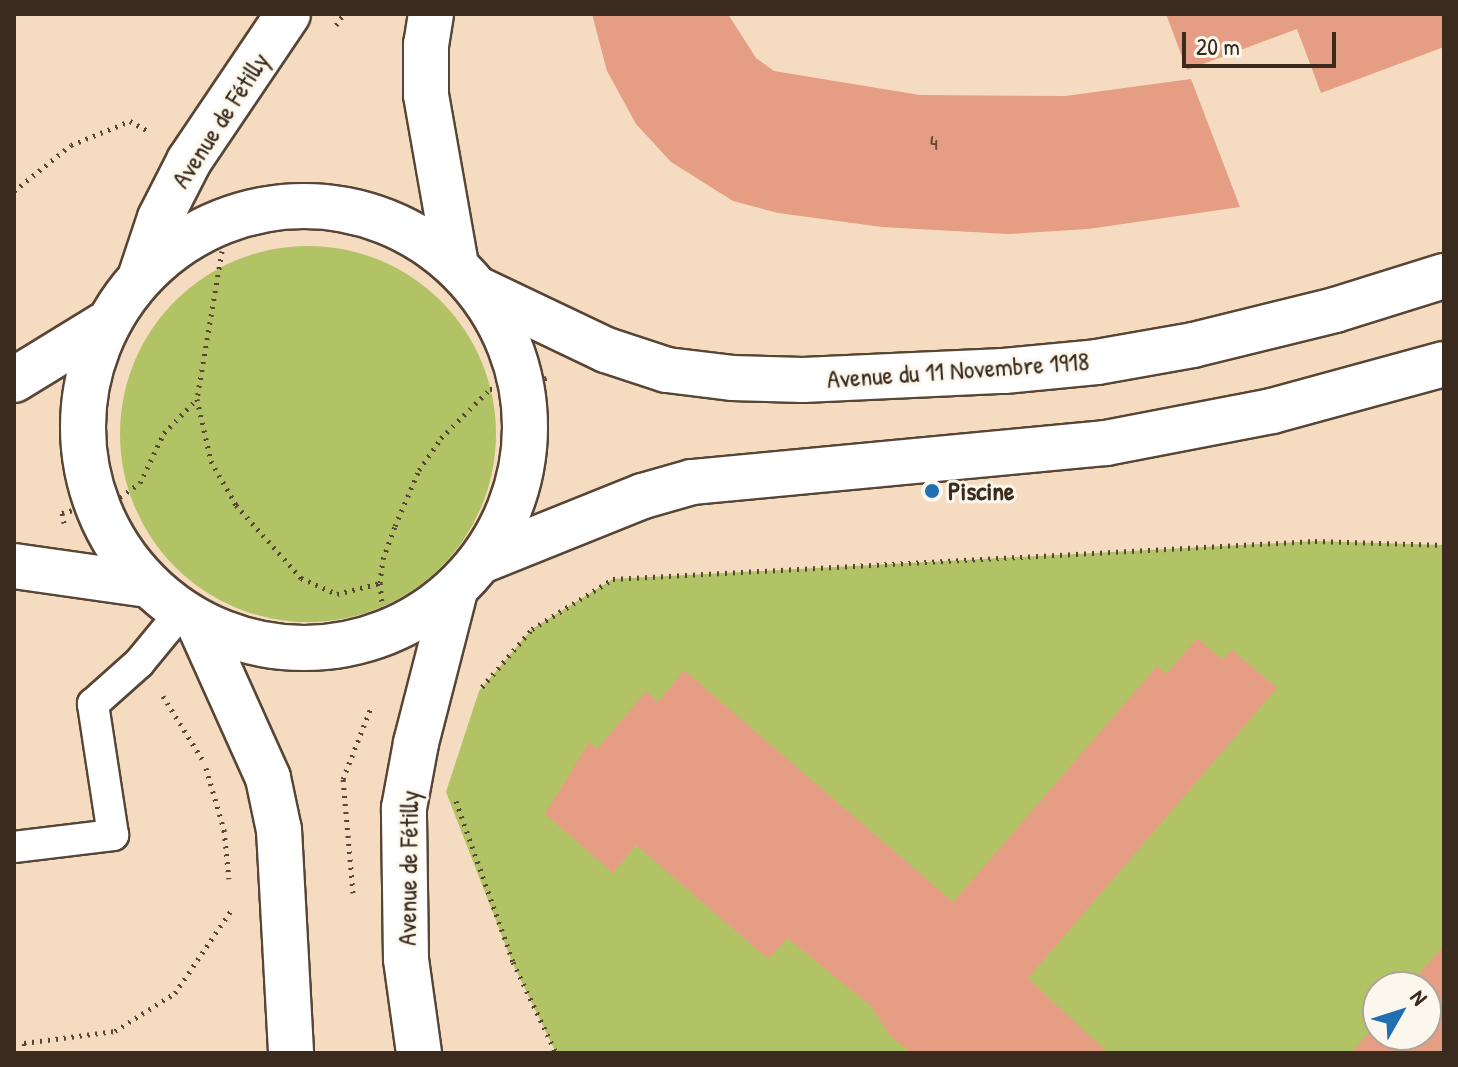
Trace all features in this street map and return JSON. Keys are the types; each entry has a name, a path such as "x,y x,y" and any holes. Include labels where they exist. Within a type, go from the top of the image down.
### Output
{"main road":[{"name":"Avenue de Fétilly","path":"141,275 160,218 189,161 288,14"},
{"path":"431,14 426,44 426,95 467,277"},
{"path":"322,205 371,215 416,235 467,277 505,335 522,386 526,432 520,478 505,522 468,576 386,647 289,649 242,641 190,617 148,585 116,547 94,502 84,457 82,410 90,365 107,323 141,275 190,237 224,219 272,207 322,205"},
{"name":"Avenue du 11 Novembre 1918","path":"467,277 606,350 667,370 732,378 803,380 1004,371 1097,362 1193,345 1335,310 1444,276"},
{"path":"14,380 107,323"},
{"path":"468,576 643,496 692,482 1106,443 1272,411 1444,364"},
{"path":"14,566 148,585"},
{"name":"Avenue de Fétilly","path":"419,1053 406,959 404,808 416,743 435,673 468,576"},
{"path":"190,617 268,778 276,817 291,1053"}],"lane":[{"path":"14,847 113,835 93,704 190,617"}],"path":[{"path":"14,191 71,145 130,121 151,132"},
{"path":"222,251 197,399 211,461 236,505 301,578 337,594 380,583"},
{"path":"386,647 380,583 383,559 419,470 441,438 490,389 522,386 549,377 560,364 572,334"},
{"path":"79,576 62,513 120,497 140,483 164,433 197,399"},
{"path":"435,673 479,691 532,629 613,579 1315,541 1444,545"},
{"path":"139,663 175,712 205,764 224,830 229,884"},
{"path":"451,786 513,962 556,1053"},
{"path":"26,1053 24,1043 115,1031 175,993 232,912 231,898"}],"green space":[{"path":"308,246 345,250 380,261 412,278 441,301 464,330 481,362 492,397 496,434 492,471 481,506 464,538 441,567 412,590 380,607 345,618 308,622 271,618 236,607 204,590 175,567 152,538 135,506 124,471 120,434 124,397 135,362 152,330 175,301 204,278 236,261 271,250"},
{"path":"1315,541 1444,545 1444,1053 556,1053 512,962 446,792 479,691 532,629 613,579"}],"building":[{"path":"592,14 728,14 756,58 774,71 920,95 1065,96 1191,79 1240,207 1088,229 1008,234 882,227 778,213 733,201 671,162 636,124 607,71"},
{"path":"1166,14 1444,14 1444,47 1321,93 1297,29 1187,70"},
{"path":"1197,638 1223,660 1232,650 1277,688 1028,978 1108,1053 911,1053 890,1036 872,1007 787,938 768,959 636,845 613,873 545,814 589,742 597,749 646,691 658,702 684,670 953,902 1157,666 1166,674"},
{"path":"1444,945 1444,1053 1351,1053 1362,1040 1362,1051 1442,1051 1442,971 1422,971"}],"place":[{"name":"Piscine","path":"932,491"}]}
